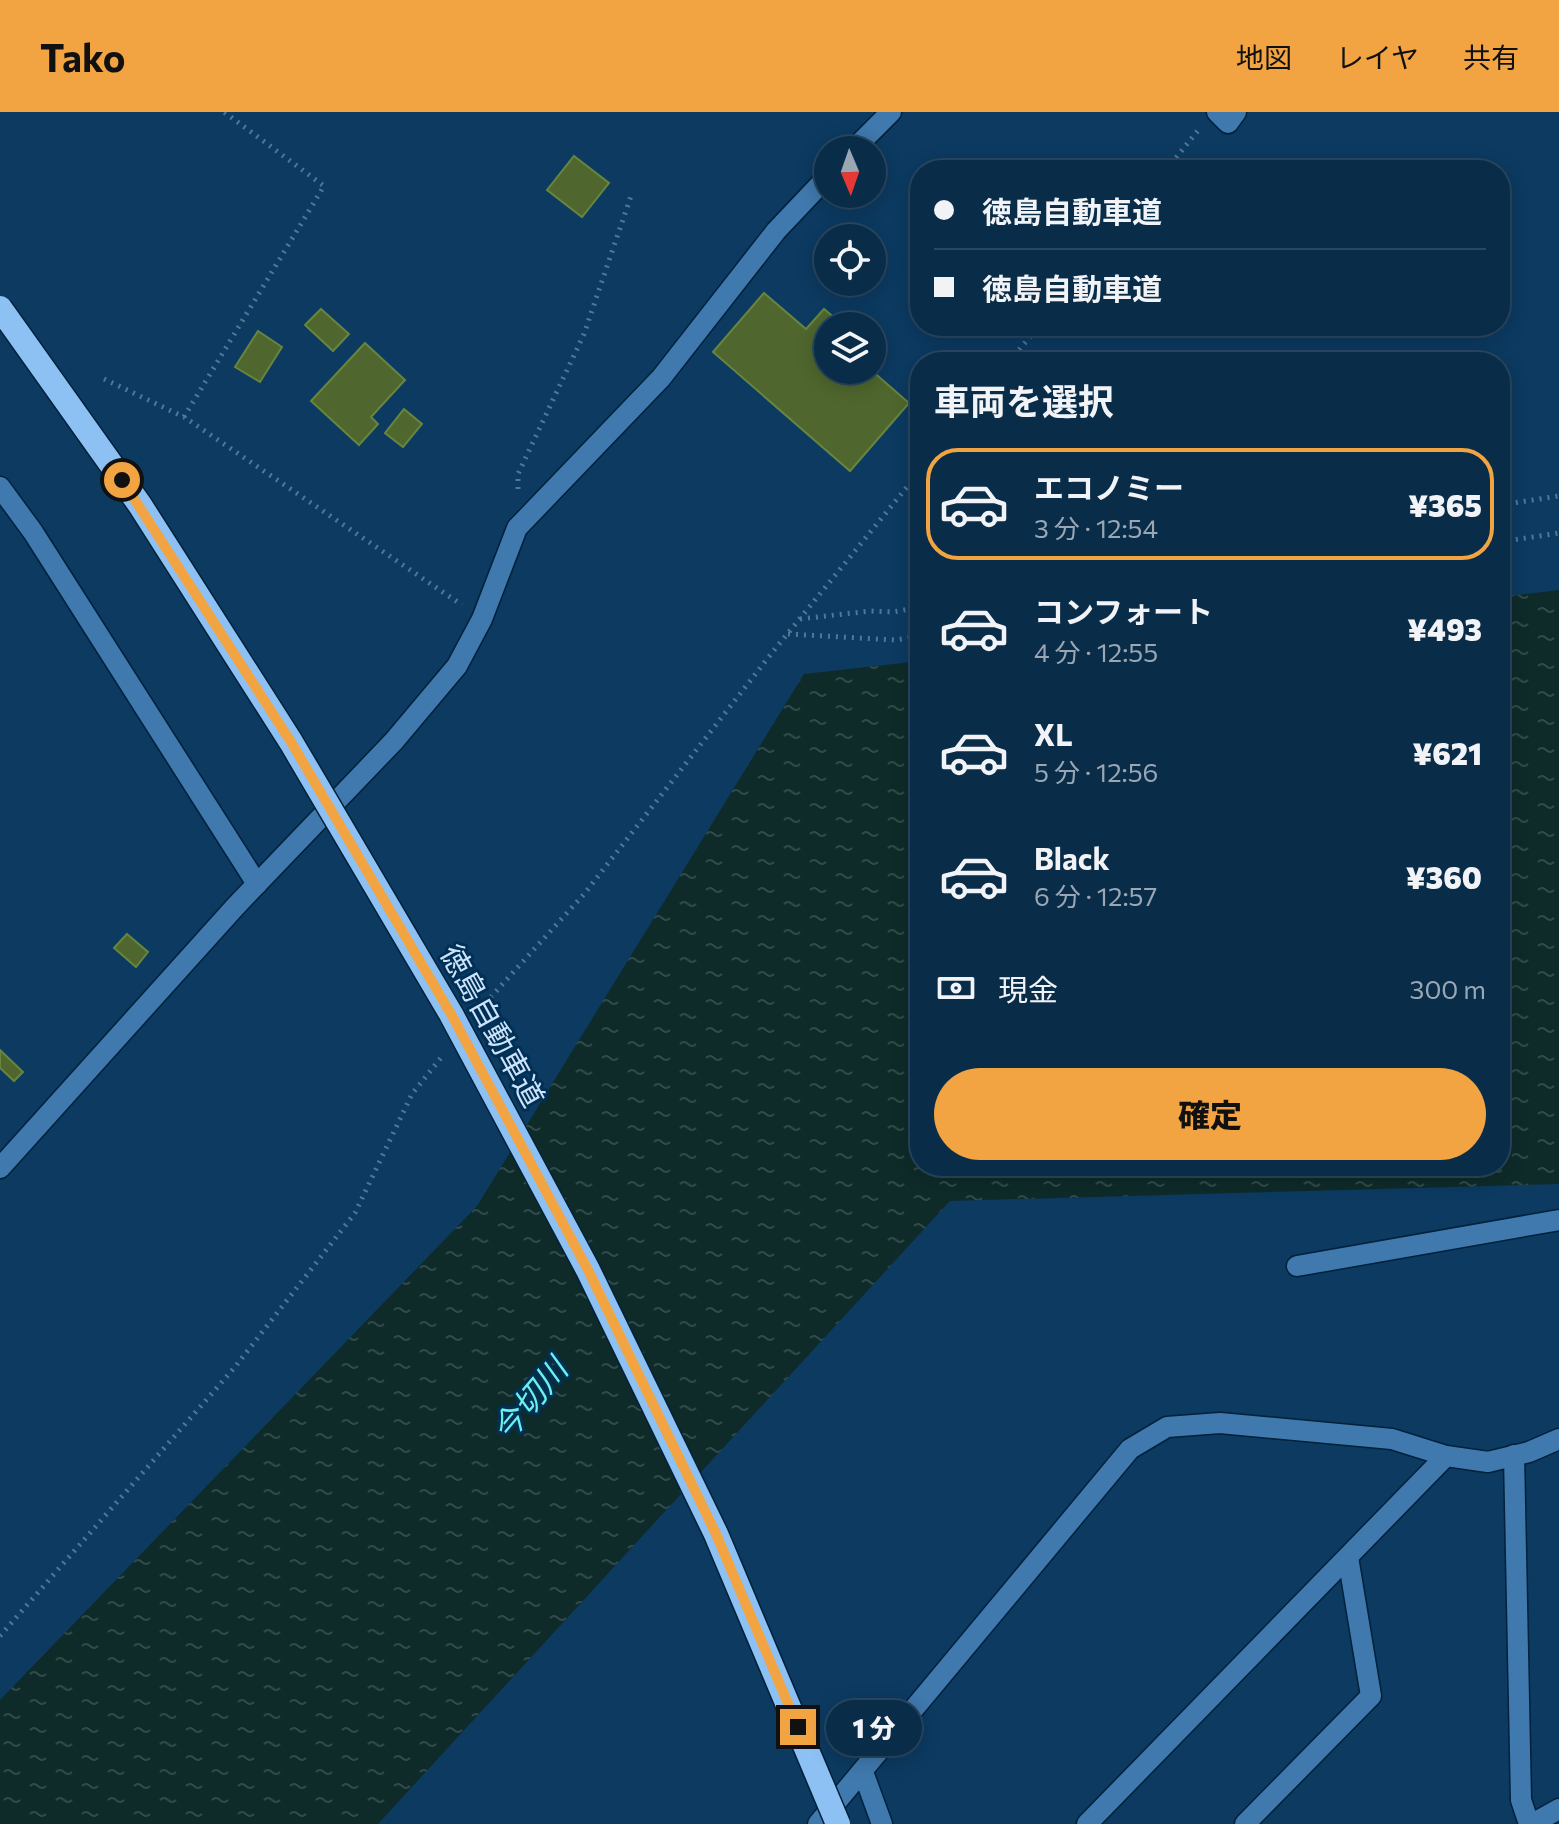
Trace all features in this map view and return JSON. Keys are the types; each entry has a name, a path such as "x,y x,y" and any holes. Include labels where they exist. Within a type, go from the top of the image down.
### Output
{"highway":[{"name":"徳島自動車道","path":"0,308 140,505 291,742 451,1014 588,1270 716,1534 838,1824"}],"street":[{"path":"867,136 891,112"},
{"path":"1211,118 1228,123 1236,112"},
{"path":"0,1168 257,884 394,741 457,666 482,619 517,528 661,378 776,231 814,191"},
{"path":"0,487 33,532 257,884"},
{"path":"1297,1266 1559,1220"},
{"path":"818,1824 1130,1449 1167,1427 1220,1423 1392,1439 1446,1456 1488,1462 1559,1439"},
{"path":"1514,1455 1521,1800 1530,1824 1559,1809"},
{"path":"1087,1824 1446,1456"},
{"path":"1245,1824 1371,1696 1348,1557"},
{"path":"863,1772 882,1824"}],"path":[{"path":"184,417 324,186 224,112"},
{"path":"1175,160 1211,118"},
{"path":"517,528 518,474 584,334 632,193"},
{"path":"1017,352 1031,336"},
{"path":"104,379 184,417 482,619"},
{"path":"1510,503 1559,496"},
{"path":"1510,540 1559,533"},
{"path":"799,619 910,609"},
{"path":"787,634 895,640 910,638"}],"water":[{"name":"今切川","path":"1559,590 1559,1184 950,1201 378,1824 0,1824 0,1700 477,1206 804,674 910,662 910,1176 1510,1176 1510,596"}],"building":[{"path":"574,156 609,183 582,217 547,190"},
{"path":"764,293 806,329 814,320 814,384 886,383 909,403 850,471 713,352"},
{"path":"321,309 349,334 333,351 305,325"},
{"path":"258,331 282,347 260,382 235,367"},
{"path":"365,343 405,380 371,417 378,424 359,445 311,401"},
{"path":"404,409 422,424 403,447 385,433"},
{"path":"127,934 148,952 136,967 114,948"},
{"path":"0,1050 23,1072 14,1081 0,1068"}],"route":[{"path":"122,480 291,742 451,1014 588,1270 716,1534 798,1727"}]}
